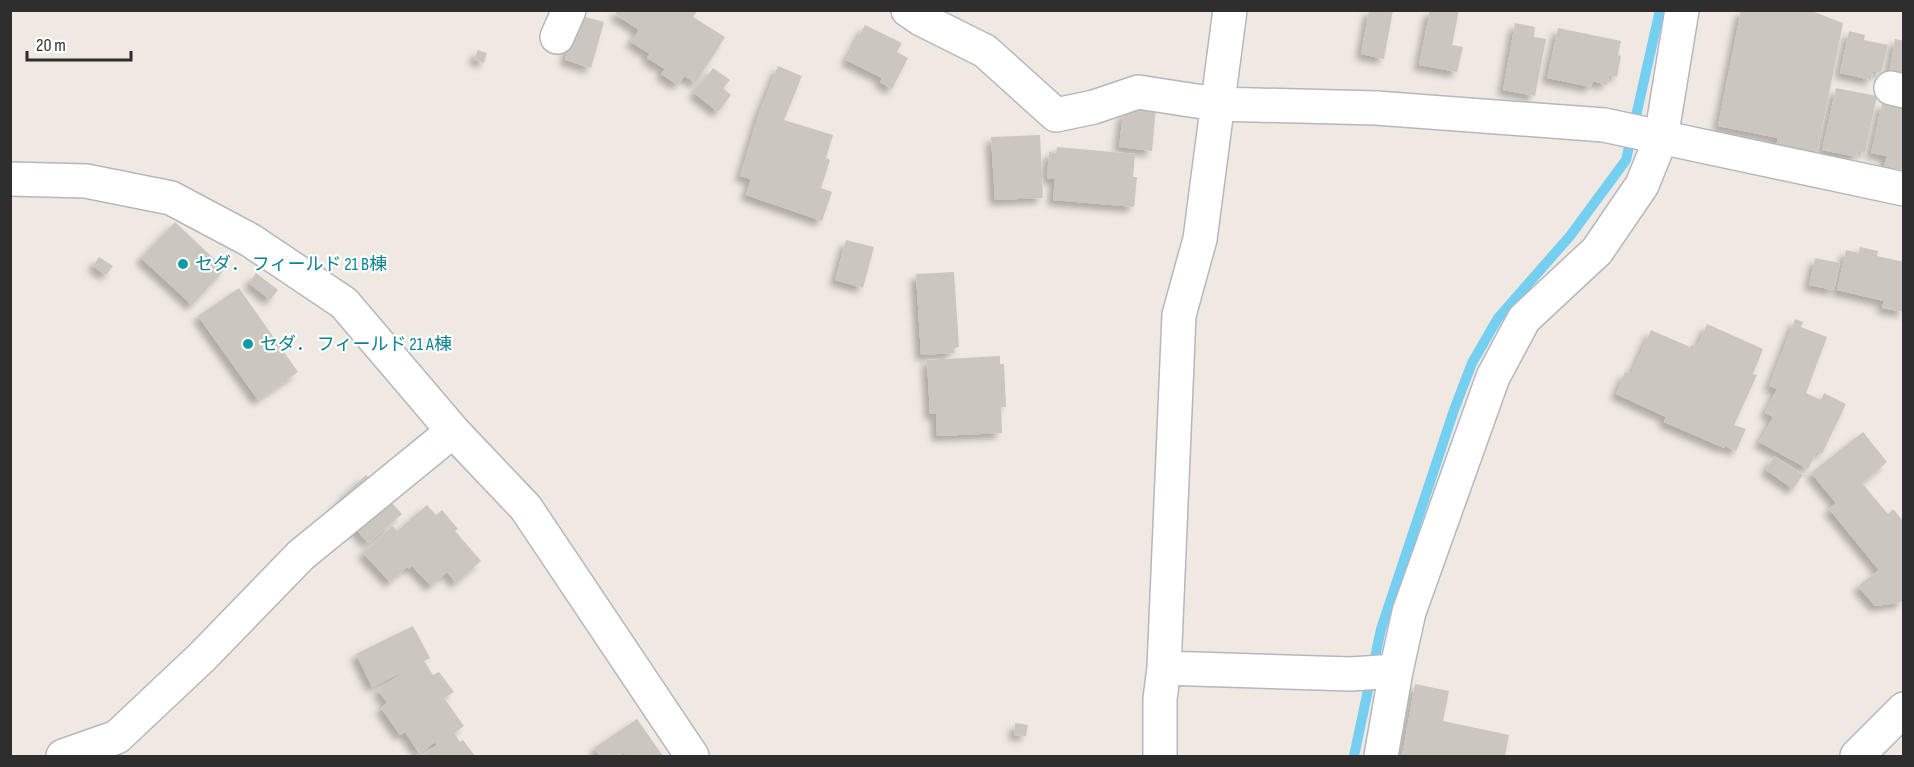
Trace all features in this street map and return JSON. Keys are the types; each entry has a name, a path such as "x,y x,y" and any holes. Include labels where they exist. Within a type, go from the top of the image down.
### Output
{"street":[{"path":"908,10 921,19 985,51 1056,115 1094,107 1138,92 1216,104 1376,108 1604,125 1904,189"},
{"path":"1160,756 1160,699 1164,668 1179,315 1200,239 1230,10"},
{"path":"1381,756 1409,612 1493,377 1524,319 1598,252 1642,185 1661,138 1682,10"},
{"path":"10,179 86,181 171,198 250,240 344,303 453,431 526,508 692,756"},
{"path":"63,756 117,737 202,657 301,555 453,431"},
{"path":"1164,668 1351,674 1396,671"},
{"path":"1857,756 1904,709"}],"building":[{"path":"618,10 698,10 693,17 725,37 696,83 684,76 678,85 661,74 665,69 647,58 650,54 631,42 639,30 615,14"},
{"path":"1369,10 1393,10 1384,59 1361,54"},
{"path":"1430,10 1459,10 1452,45 1463,47 1457,72 1419,65"},
{"path":"1741,10 1809,10 1843,23 1817,154 1776,146 1778,138 1718,126"},
{"path":"578,15 604,22 591,68 565,60"},
{"path":"1515,23 1535,27 1534,37 1546,39 1535,96 1503,90"},
{"path":"865,25 902,43 897,52 908,58 892,89 880,82 882,78 846,60"},
{"path":"1558,28 1621,41 1617,77 1609,75 1607,85 1593,81 1591,87 1547,78"},
{"path":"1849,31 1865,35 1864,40 1888,45 1881,73 1873,71 1871,80 1840,73"},
{"path":"1895,39 1904,41 1904,77 1889,74"},
{"path":"478,50 487,53 484,63 474,59"},
{"path":"778,66 802,76 784,120 833,135 826,158 830,160 821,188 832,192 822,221 746,195 751,179 740,176 759,113"},
{"path":"713,68 730,80 723,88 731,95 718,112 694,93"},
{"path":"1836,88 1877,96 1865,153 1858,151 1857,157 1822,150"},
{"path":"1157,96 1152,151 1119,147 1123,114"},
{"path":"1882,103 1904,107 1904,170 1884,166 1887,156 1871,153"},
{"path":"1040,135 1043,198 995,200 991,137"},
{"path":"1057,147 1135,154 1133,177 1137,177 1134,207 1053,200 1055,179 1047,178 1049,152 1056,153"},
{"name":"セダ． フィールド 21 B棟","path":"175,222 225,269 192,305 141,258"},
{"path":"846,240 874,247 863,288 835,280"},
{"path":"1860,247 1878,251 1877,256 1904,262 1904,312 1882,308 1884,301 1837,290 1846,250 1859,253"},
{"path":"99,257 113,266 106,275 93,266"},
{"path":"1815,258 1840,263 1834,290 1809,285"},
{"path":"954,272 959,347 954,348 954,353 921,355 916,274"},
{"path":"256,273 278,290 270,300 249,283"},
{"name":"セダ． フィールド 21 A棟","path":"239,288 298,372 258,400 198,316"},
{"path":"1795,319 1803,322 1801,327 1827,337 1806,393 1821,400 1824,393 1846,404 1822,454 1817,451 1808,469 1759,442 1773,417 1765,413 1777,389 1769,386"},
{"path":"1707,324 1763,349 1753,374 1757,375 1734,425 1746,429 1736,451 1664,422 1666,417 1616,394 1625,372 1631,374 1651,330 1690,347 1691,345 1697,347"},
{"path":"1000,356 1000,364 1004,364 1006,407 1001,407 1002,433 937,436 936,414 930,414 927,360"},
{"path":"1863,432 1887,462 1862,483 1888,514 1893,509 1904,522 1904,600 1899,603 1875,606 1858,586 1879,570 1829,509 1836,503 1811,473"},
{"path":"1774,456 1803,475 1793,489 1766,470"},
{"path":"366,475 402,514 368,543 335,506"},
{"path":"427,505 436,515 442,510 458,529 455,531 481,561 456,583 447,572 431,586 412,566 409,569 407,567 390,582 363,553 392,526 397,531"},
{"path":"413,626 430,658 424,661 433,675 439,672 454,692 444,698 464,726 454,733 460,742 463,740 475,756 421,756 437,745 435,742 419,753 405,732 400,735 381,708 387,703 378,690 406,670 372,687 356,654"},
{"path":"1415,684 1449,691 1443,721 1509,735 1505,756 1402,756"},
{"path":"637,719 663,756 626,756 624,753 619,756 600,756 594,748"},
{"path":"1015,723 1028,725 1026,736 1014,735"}],"waterway":[{"path":"1354,756 1381,629 1454,410 1472,363 1498,318 1570,236 1626,160 1660,10"}],"place":[{"name":"セダ． フィールド 21 B棟","path":"183,264"},
{"name":"セダ． フィールド 21 A棟","path":"248,344"}]}
